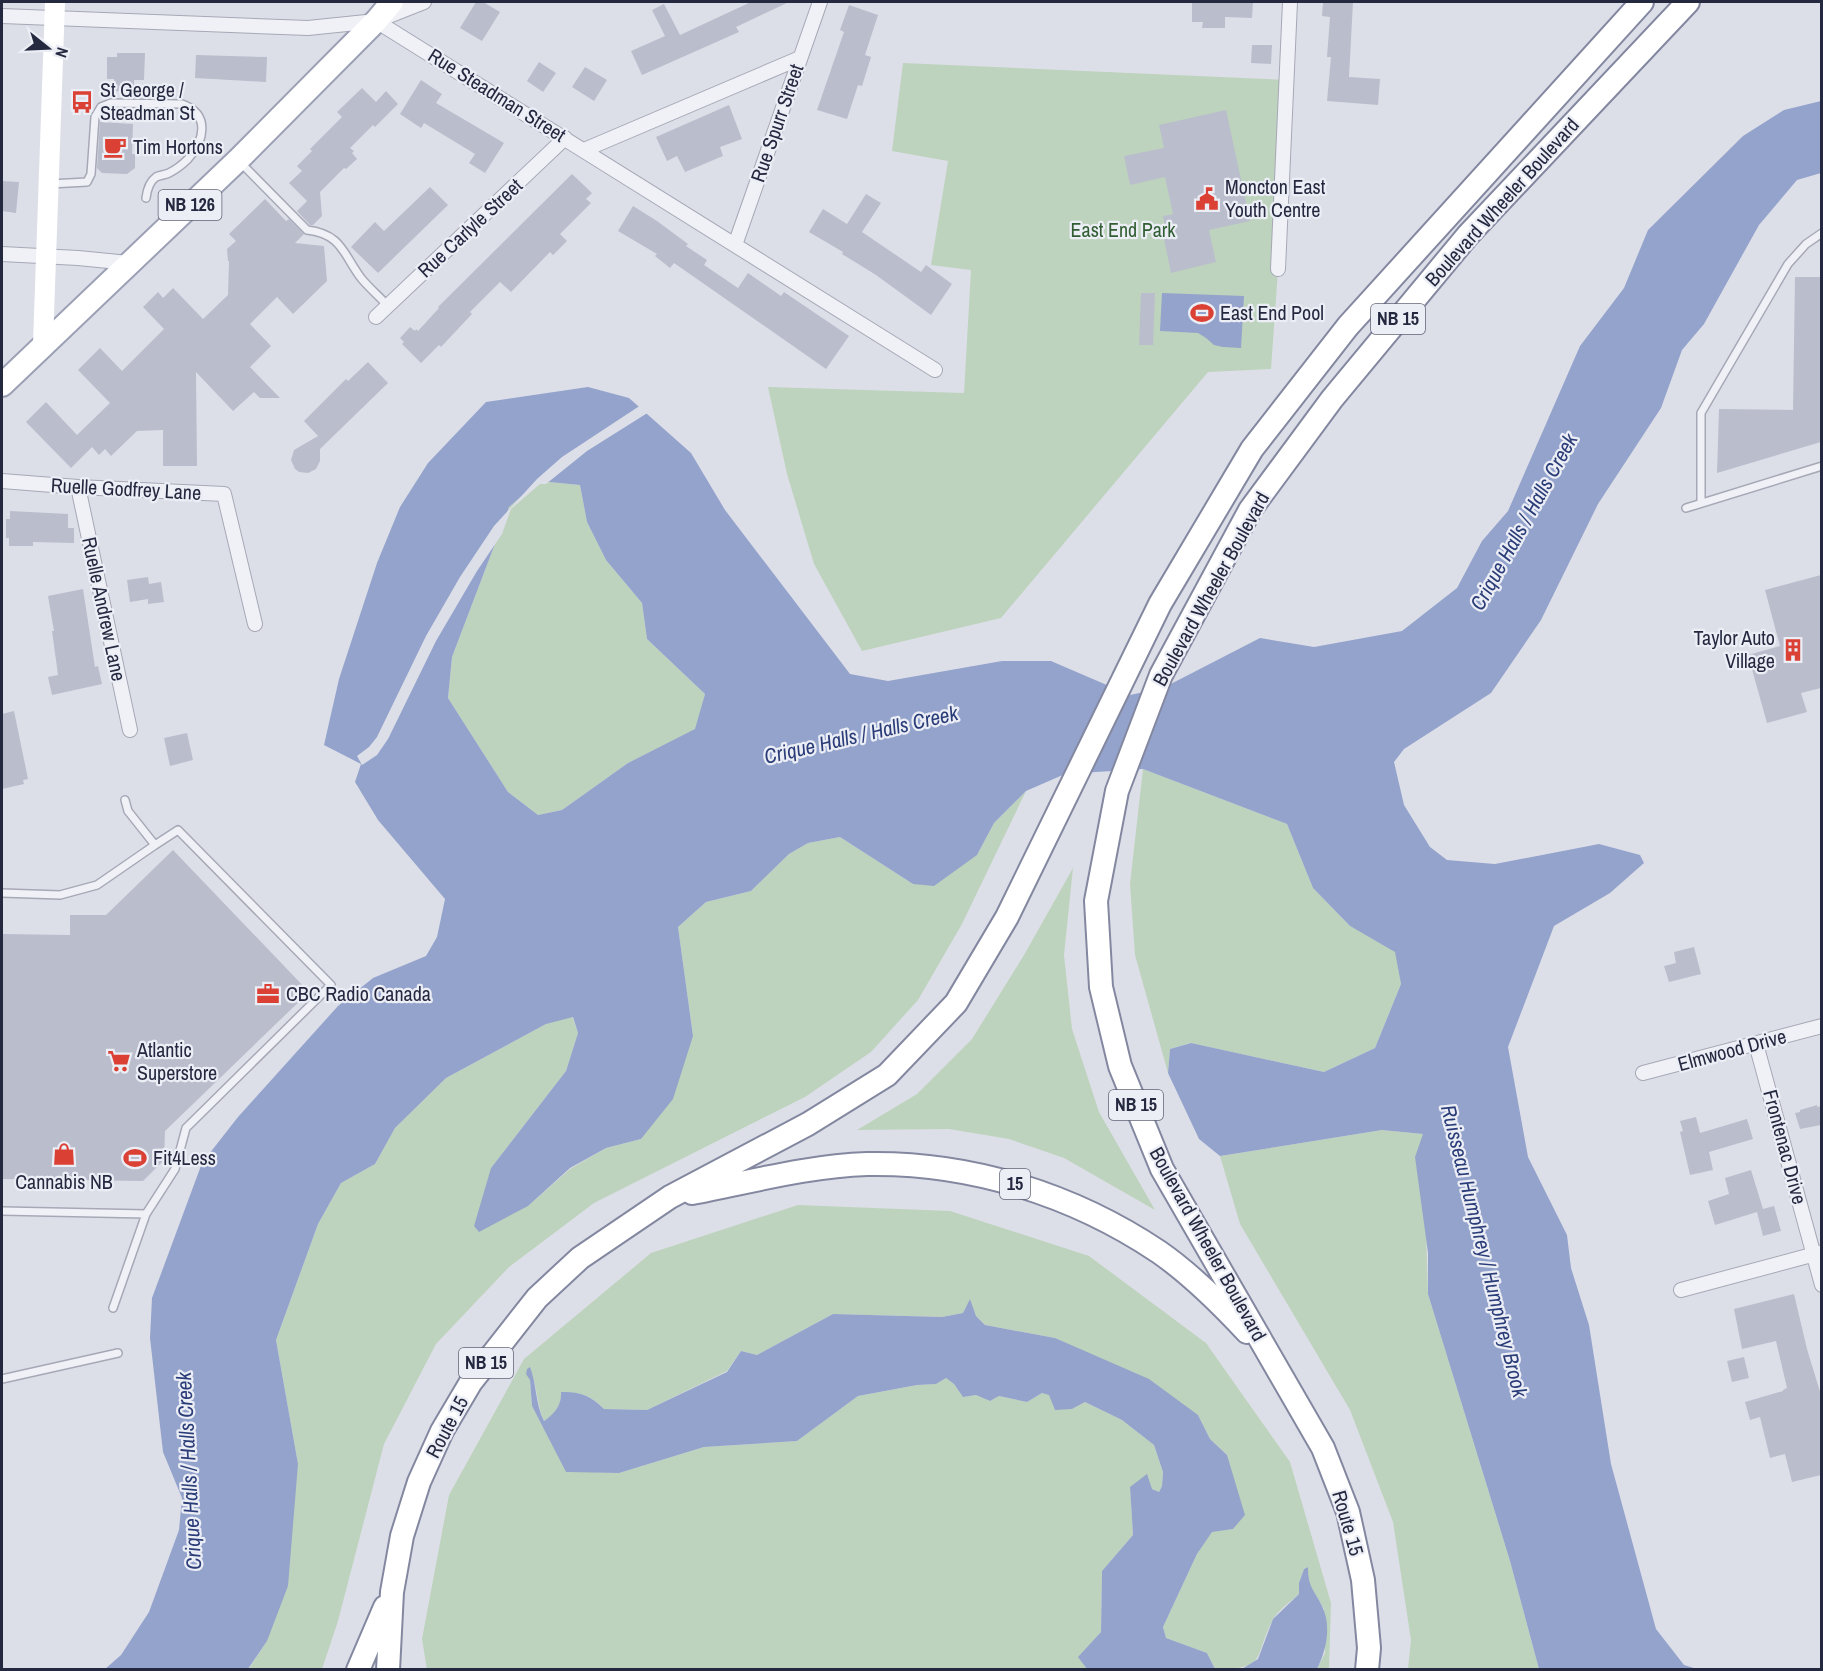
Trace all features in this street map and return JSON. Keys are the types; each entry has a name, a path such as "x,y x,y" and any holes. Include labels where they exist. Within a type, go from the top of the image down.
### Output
{"main road":[{"name":"NB 126","path":"2,386 43,344 238,160 376,21 392,2"},
{"name":"Boulevard Wheeler Boulevard","path":"670,1197 807,1124 887,1075 956,1003 1007,917 1161,604 1252,449 1348,326 1642,2"},
{"name":"Boulevard Wheeler Boulevard","path":"1290,1388 1162,1168 1120,1066 1101,987 1096,902 1117,791 1161,675 1250,510 1332,399 1468,235 1688,2"},
{"path":"43,344 55,9"},
{"name":"15","path":"670,1197 805,1170 867,1164 929,1167 981,1175 1051,1195 1108,1221 1161,1253 1216,1300 1252,1337 1290,1388"},
{"name":"Route 15","path":"388,1670 392,1592 402,1536 419,1482 442,1431 471,1382 545,1290 580,1258 670,1197"},
{"name":"Route 15","path":"1290,1388 1323,1448 1348,1512 1363,1580 1369,1648 1367,1670"},
{"name":"NB 15","path":"358,1670 392,1592"}],"street":[{"path":"2,16 55,9 93,21 308,28 376,21 424,2"},
{"name":"Rue Spurr Street","path":"735,245 820,2"},
{"path":"1278,269 1290,2"},
{"name":"Rue Steadman Street","path":"376,21 935,370"},
{"path":"584,150 800,58"},
{"name":"Rue Carlyle Street","path":"376,317 565,138"},
{"path":"2,254 129,263"},
{"name":"Ruelle Godfrey Lane","path":"2,481 224,494 255,624"},
{"name":"Ruelle Andrew Lane","path":"78,487 130,730"},
{"name":"Elmwood Drive","path":"1643,1073 1821,1026"},
{"name":"Frontenac Drive","path":"1756,1044 1817,1254 1821,1285"},
{"path":"1681,1290 1817,1254"}],"lane":[{"path":"49,184 87,182 91,174 95,117 100,107 111,103 182,104 191,107 201,118 203,126 200,142 187,160 169,173 155,178 147,188 146,198"},
{"path":"238,160 307,230 320,231 345,250 358,274 388,306"},
{"path":"1701,503 1701,413 1788,264 1806,244 1821,233"},
{"path":"1686,508 1821,466"},
{"path":"125,800 128,811 155,845"},
{"path":"2,893 60,895 97,885 178,830 331,985 186,1128 175,1169 146,1214 112,1308"},
{"path":"2,1211 146,1214"},
{"path":"2,1379 118,1353"}],"green space":[{"name":"East End Park","path":"903,63 1287,80 1279,257 1271,369 1208,372 1001,618 862,651 814,564 787,474 768,387 964,393 971,270 931,265 948,161 892,151"},
{"path":"539,481 580,485 587,522 606,560 642,603 647,639 705,694 696,729 628,763 562,810 538,815 508,792 448,698 452,657 509,507"},
{"path":"1143,769 1287,824 1313,888 1350,926 1396,952 1401,984 1375,1048 1324,1072 1190,1043 1170,1049 1168,1073 1135,955 1130,884"},
{"path":"1026,791 962,924 918,1000 871,1052 805,1097 594,1203 509,1267 436,1344 384,1444 338,1621 322,1669 248,1670 267,1641 298,1464 276,1340 318,1224 341,1183 375,1164 395,1128 446,1078 546,1024 572,1016 578,1033 566,1071 491,1168 528,1206 570,1169 606,1148 641,1139 693,1036 678,927 706,902 751,891 789,854 808,843 840,837 913,884 977,855 994,823"},
{"path":"1073,868 1064,955 1072,1029 1099,1112 1155,1210 1064,1158 1009,1139 949,1129 857,1130 917,1094 972,1039 1024,955"},
{"path":"1382,1130 1423,1134 1428,1294 1510,1561 1539,1669 1408,1669 1411,1640 1393,1522 1350,1410 1240,1224 1220,1156"},
{"path":"798,1205 950,1211 1089,1256 1206,1343 1290,1462 1331,1603 1329,1669 1317,1669 1325,1653 1324,1609 1308,1582 1308,1567 1304,1569 1299,1583 1299,1594 1274,1617 1256,1660 1251,1664 1232,1669 1215,1669 1207,1653 1166,1638 1163,1627 1197,1554 1212,1531 1233,1529 1227,1455 1210,1439 1198,1415 1055,1338 985,1325 976,1316 970,1300 963,1313 942,1317 833,1314 757,1355 741,1351 727,1371 647,1410 604,1409 585,1395 561,1393 557,1409 544,1421 529,1367 532,1406 566,1471 619,1473 704,1447 797,1441 858,1396 917,1385 936,1384 946,1378 954,1384 963,1397 976,1395 990,1401 999,1396 1027,1402 1042,1393 1049,1394 1072,1409 1085,1402 1122,1420 1154,1445 1163,1472 1159,1492 1130,1487 1133,1535 1102,1571 1101,1632 1079,1657 1087,1669 427,1670 422,1639 449,1495 524,1359 651,1253"}],"water":[{"path":"1821,101 1821,173 1797,180 1759,225 1704,324 1682,350 1661,408 1598,504 1541,620 1491,693 1404,749 1394,762 1404,805 1430,847 1447,860 1495,864 1599,844 1640,855 1644,863 1610,893 1554,926 1508,1047 1528,1157 1567,1235 1571,1268 1589,1325 1611,1464 1656,1629 1684,1665 1697,1669 1539,1669 1510,1561 1428,1294 1428,1253 1415,1157 1423,1134 1382,1130 1220,1156 1199,1139 1168,1073 1170,1049 1191,1043 1324,1072 1375,1048 1401,984 1395,952 1350,926 1313,888 1287,824 1143,769 1065,774 1026,791 994,823 977,855 934,886 913,884 840,837 808,843 789,854 751,891 706,902 678,927 693,1036 673,1099 641,1139 606,1148 570,1168 528,1206 479,1232 474,1226 491,1168 566,1071 578,1033 573,1017 546,1024 446,1078 395,1128 375,1164 341,1183 318,1224 276,1340 298,1464 288,1586 267,1641 248,1669 104,1670 121,1655 149,1612 179,1530 182,1498 163,1452 150,1338 152,1298 202,1163 238,1117 338,1006 373,978 426,956 437,937 445,899 378,820 355,782 361,764 324,745 339,679 377,563 400,507 428,463 486,402 588,387 629,398 691,453 725,510 850,674 888,681 1002,661 1051,661 1130,695 1163,688 1260,638 1314,647 1402,631 1457,588 1482,541 1508,511 1580,346 1624,288 1648,230 1743,136 1784,110","holes":["539,481 580,485 587,522 606,560 642,603 647,639 705,694 695,729 628,763 562,810 538,815 508,792 448,698 452,657 509,507"]},
{"name":"East End Pool","path":"1162,293 1244,296 1241,348 1214,345 1198,333 1160,331"},
{"path":"970,1299 976,1316 985,1325 1055,1338 1149,1379 1198,1415 1210,1439 1227,1455 1245,1515 1233,1529 1212,1532 1197,1554 1163,1627 1166,1638 1207,1653 1215,1669 1087,1669 1078,1657 1101,1632 1102,1571 1133,1535 1130,1487 1147,1474 1152,1489 1159,1492 1163,1472 1154,1445 1122,1420 1085,1402 1072,1409 1055,1410 1049,1395 1042,1393 1027,1402 999,1396 990,1401 976,1395 963,1397 954,1384 946,1378 936,1384 917,1385 858,1396 797,1441 704,1447 619,1473 566,1472 532,1406 530,1380 526,1374 530,1367 544,1421 557,1409 561,1392 585,1395 604,1409 647,1410 727,1372 741,1351 757,1355 833,1314 942,1317 963,1313"},
{"path":"1308,1567 1310,1584 1322,1606 1327,1622 1325,1646 1317,1669 1242,1669 1258,1659 1273,1619 1299,1594 1299,1583 1304,1569"}],"pier":[{"path":"641,405 649,412 587,451 546,484 540,484 511,509 502,534 477,571 436,641 388,739 377,755 362,765 357,756 377,737 426,636 460,577 494,526 537,479 562,457"}],"building":[{"path":"476,2 483,2 500,12 482,41 460,28"},
{"path":"751,2 789,2 736,27 739,32 642,75 631,51 665,36 652,10 664,4 680,35"},
{"path":"1192,2 1253,2 1252,18 1225,17 1225,28 1202,28 1203,22 1192,22"},
{"path":"1323,2 1353,2 1349,77 1380,79 1378,105 1327,101 1331,57 1327,57 1330,17 1322,16"},
{"path":"849,5 878,15 865,55 871,57 862,86 858,85 847,119 817,110 844,32 840,30"},
{"path":"1252,45 1272,45 1271,64 1251,63"},
{"path":"117,53 145,53 144,80 134,80 134,92 113,91 114,79 107,79 107,57 117,57"},
{"path":"196,55 267,57 266,82 195,78"},
{"path":"539,62 556,73 543,92 527,81"},
{"path":"585,67 607,80 594,101 572,87"},
{"path":"421,80 442,94 436,103 504,143 485,173 469,163 475,154 424,123 421,128 400,114"},
{"path":"362,88 376,102 386,91 398,104 350,148 357,159 346,169 344,168 320,192 322,216 310,225 297,211 307,201 289,183 302,171 297,166 312,151 310,149 342,117 337,112"},
{"path":"729,105 742,139 720,147 723,156 685,172 677,156 667,161 656,137"},
{"name":"Moncton East Youth Centre","path":"1226,110 1250,221 1209,230 1216,262 1171,273 1164,239 1168,238 1163,216 1173,214 1165,177 1130,185 1124,156 1164,148 1159,125"},
{"name":"Tim Hortons","path":"100,122 133,124 132,154 135,154 135,168 127,174 102,173 97,168"},
{"path":"572,174 592,193 586,199 591,203 560,234 567,241 553,255 550,252 511,292 500,282 470,312 472,314 441,347 439,345 421,363 402,344 404,342 400,338 410,327 418,331 438,307"},
{"path":"2,181 19,182 16,213 2,211"},
{"path":"430,187 448,205 378,273 351,247 375,222 384,231"},
{"path":"866,194 881,203 862,232 921,272 926,265 952,284 931,315 876,275 842,254 843,252 809,232 823,209 847,224"},
{"path":"265,199 286,221 289,219 304,234 295,243 324,246 327,281 293,314 277,297 250,324 271,346 250,367 280,398 260,398 254,392 233,411 196,372 197,466 163,466 163,430 137,431 111,456 105,449 99,455 92,447 71,468 26,422 46,402 77,435 110,403 78,370 100,348 122,371 164,329 143,307 158,292 163,298 173,288 203,319 228,295 227,249 236,241 229,234"},
{"path":"633,206 688,244 686,246 707,260 704,265 738,288 748,273 781,296 784,292 849,336 826,369 674,263 670,268 655,256 657,254 618,231"},
{"path":"1795,277 1821,277 1821,442 1717,473 1719,409 1793,410"},
{"path":"1141,293 1155,293 1153,345 1139,345"},
{"path":"368,362 388,383 320,449 320,461 316,469 308,473 299,472 291,460 294,450 318,436 304,421 346,379 348,381"},
{"path":"10,511 68,514 68,528 74,528 74,543 33,542 33,546 9,546 9,538 6,538 6,519 10,519"},
{"name":"Taylor Auto Village","path":"1821,575 1821,688 1801,693 1807,712 1767,723 1748,655 1780,646 1765,590"},
{"path":"148,577 149,584 161,582 164,602 148,604 148,599 130,602 127,580"},
{"path":"83,589 95,667 98,666 102,684 52,695 48,677 58,675 48,596"},
{"path":"14,711 28,779 23,780 24,784 2,789 2,714"},
{"path":"187,733 193,760 170,766 164,738"},
{"name":"Atlantic Superstore","path":"173,850 309,992 165,1131 164,1160 143,1181 2,1179 2,934 70,935 70,915 106,915"},
{"path":"1694,947 1701,974 1669,982 1664,966 1676,963 1674,952"},
{"path":"1817,1105 1817,1107 1821,1106 1821,1125 1800,1129 1795,1113"},
{"path":"1696,1117 1700,1133 1747,1119 1753,1139 1709,1152 1713,1170 1690,1175 1680,1132 1683,1131 1680,1121"},
{"path":"1751,1170 1763,1209 1774,1206 1781,1231 1763,1236 1757,1212 1715,1225 1708,1201 1729,1194 1725,1178"},
{"path":"1794,1294 1821,1395 1821,1475 1792,1482 1785,1454 1770,1458 1760,1417 1750,1420 1745,1402 1787,1388 1776,1341 1742,1349 1734,1309"},
{"path":"1744,1357 1749,1378 1732,1382 1727,1361"}],"place":[{"name":"St George / Steadman St","path":"82,102"},
{"name":"Tim Hortons","path":"115,147"},
{"name":"Moncton East Youth Centre","path":"1207,199"},
{"name":"East End Pool","path":"1202,313"},
{"name":"Taylor Auto Village","path":"1793,650"},
{"name":"CBC Radio Canada","path":"268,994"},
{"name":"Atlantic Superstore","path":"119,1061"},
{"name":"Cannabis NB","path":"64,1154"},
{"name":"Fit4Less","path":"135,1158"}],"water label":[{"name":"Crique Halls / Halls Creek","path":"1524,522"},
{"name":"Crique Halls / Halls Creek","path":"861,735"},
{"name":"Ruisseau Humphrey / Humphrey Brook","path":"1484,1251"},
{"name":"Crique Halls / Halls Creek","path":"189,1471"}]}
